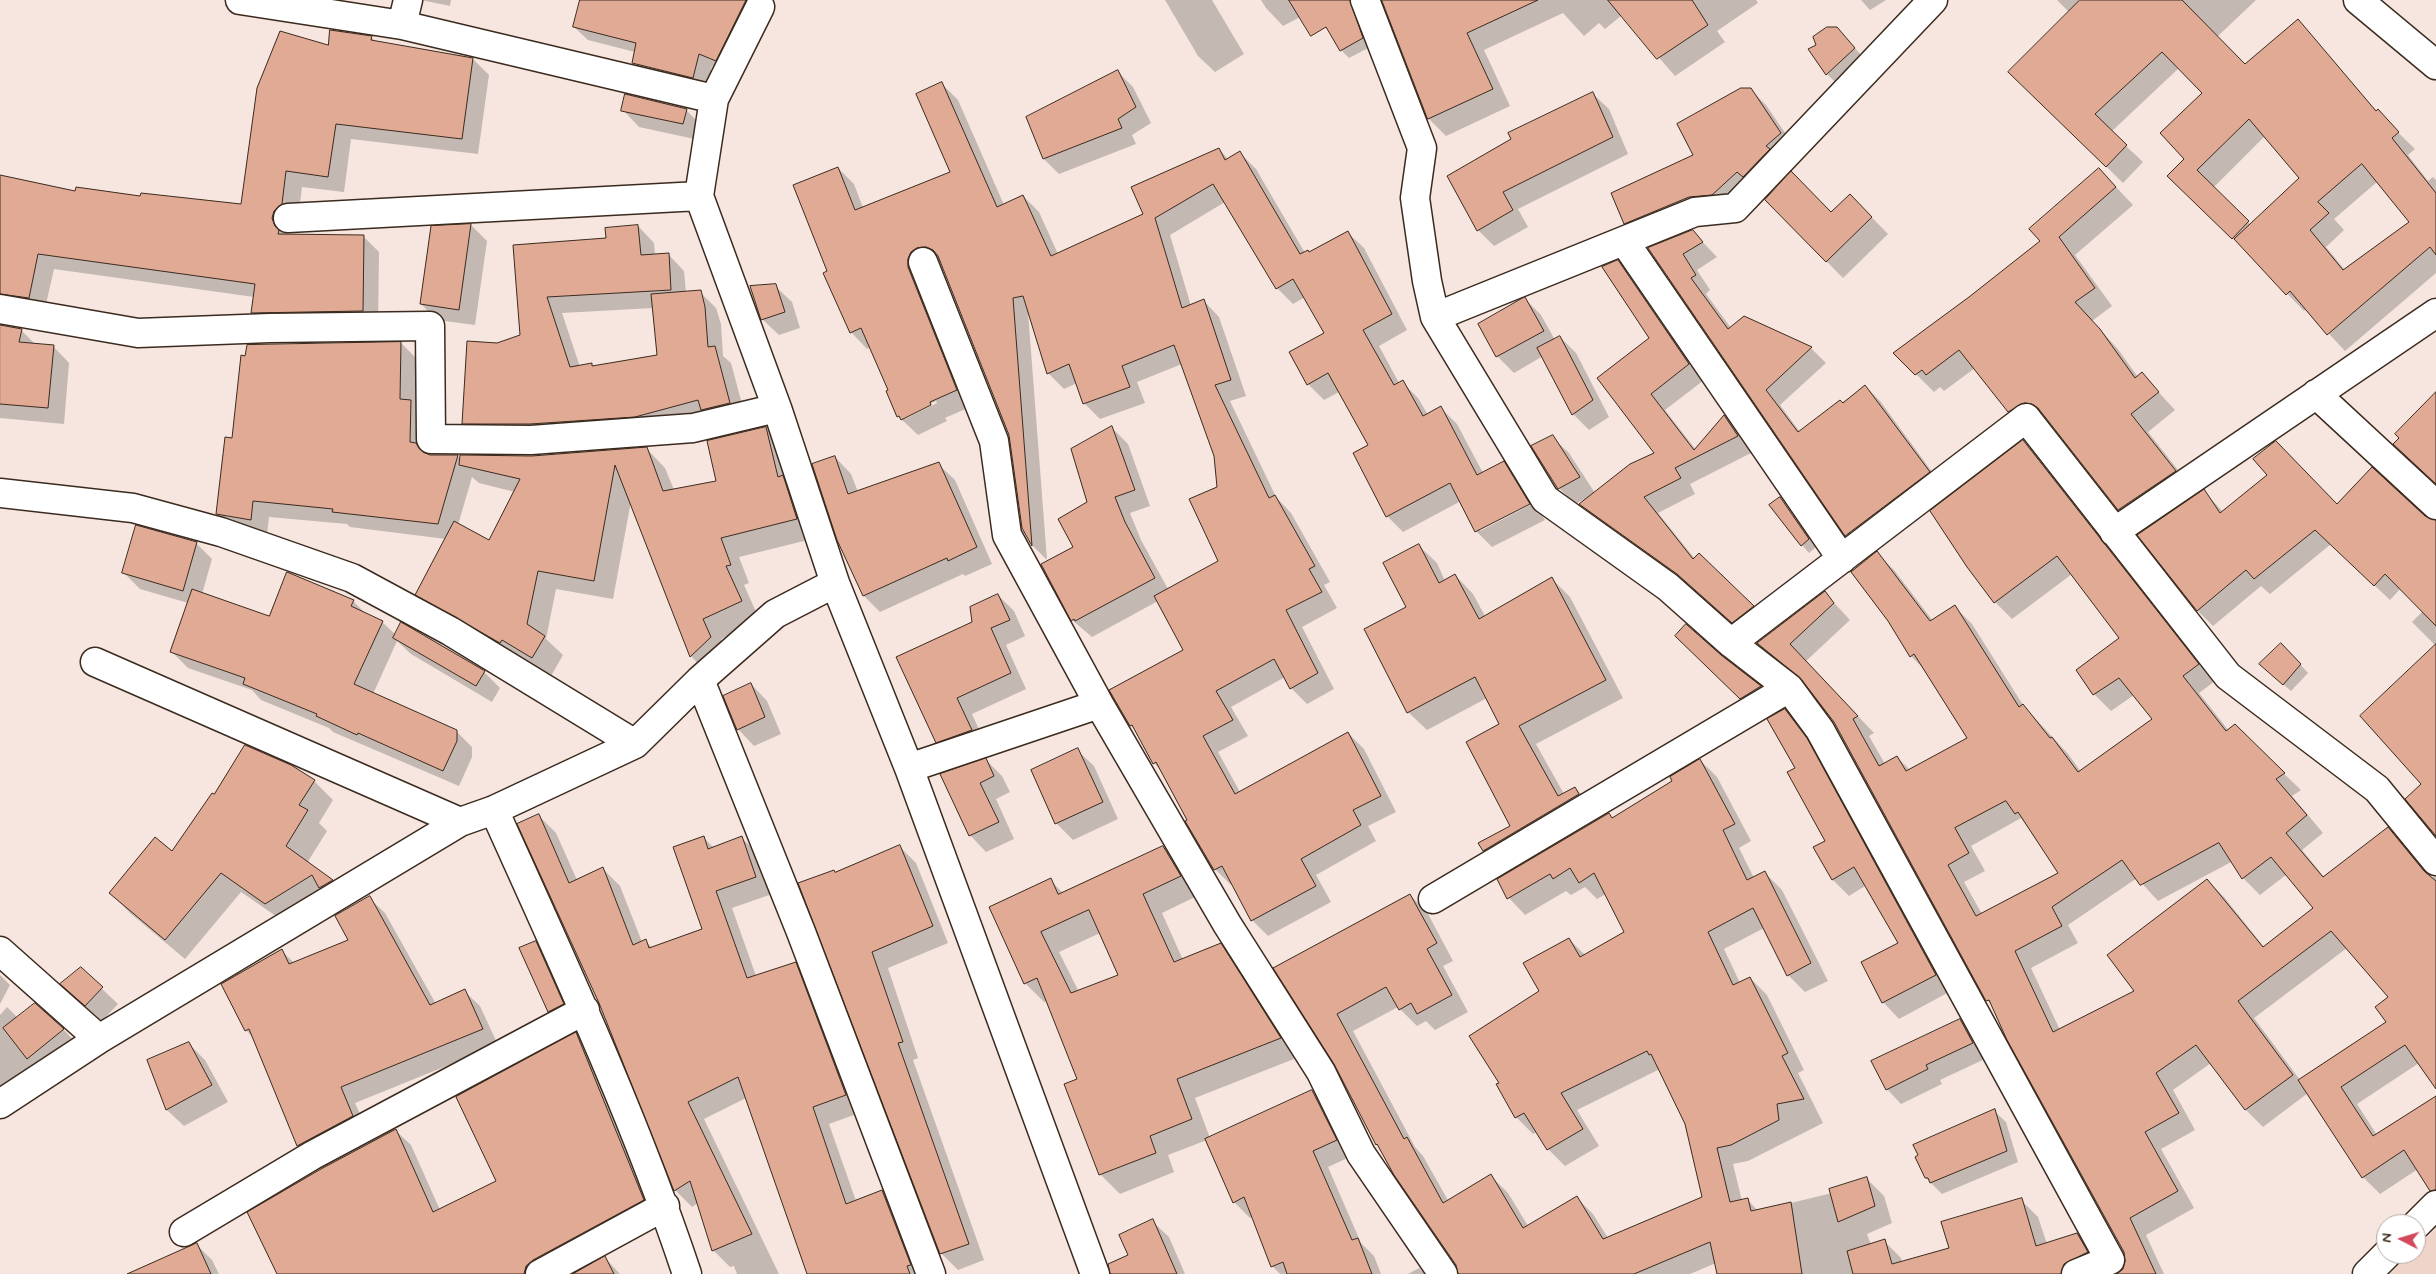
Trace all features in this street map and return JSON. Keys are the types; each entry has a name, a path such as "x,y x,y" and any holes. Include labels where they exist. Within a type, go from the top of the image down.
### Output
{"street":[{"path":"240,0 405,12 714,100"},
{"path":"1365,0 1422,148 1415,198 1426,281 1435,317 1545,499 1668,587 1731,643 1789,688 1820,730 2110,1260 2076,1274"},
{"path":"1435,317 1695,212 1735,208 1933,0"},
{"path":"2358,0 2436,64"},
{"path":"760,7 714,100 699,196 777,408 835,583 909,768 1095,1274"},
{"path":"288,218 699,196"},
{"path":"1624,242 1842,559"},
{"path":"923,262 994,441 1008,535 1099,704 1227,924 1321,1072 1361,1154 1443,1274"},
{"path":"0,309 138,333 270,328 430,326 431,439 531,440 693,428 777,408"},
{"path":"2114,532 2436,313"},
{"path":"2316,394 2436,505"},
{"path":"1731,643 2026,418 2228,676 2377,789 2436,861"},
{"path":"0,493 133,508 222,532 352,578 450,631 635,744"},
{"path":"0,1104 99,1039 460,822 494,810 635,744 700,680 775,614 835,583"},
{"path":"95,662 460,822"},
{"path":"700,680 801,932 931,1274"},
{"path":"1433,899 1789,688"},
{"path":"909,768 1099,704"},
{"path":"494,810 585,1010 664,1206 687,1274"},
{"path":"0,951 99,1039"},
{"path":"184,1232 313,1155 585,1010"},
{"path":"2426,1215 2436,1205"},
{"path":"540,1274 664,1206"},
{"path":"2366,1274 2376,1264"}],"shaded area":[{"path":"2436,1229 2436,1274 2390,1274 2400,1264 2426,1264 2426,1238"}],"building":[{"path":"580,0 746,0 716,61 699,54 693,78 632,63 636,43 573,27"},
{"path":"1289,0 1350,0 1363,38 1340,51 1326,27 1311,36"},
{"path":"1382,0 1538,0 1467,33 1493,89 1428,119"},
{"path":"1608,0 1692,0 1708,25 1657,59"},
{"path":"2080,0 2182,0 2245,64 2298,19 2376,111 2378,109 2399,132 2392,138 2436,193 2436,255 2430,247 2327,335 2290,291 2286,295 2234,239 2299,178 2249,119 2197,170 2249,221 2232,239 2167,176 2184,159 2160,133 2202,93 2162,52 2095,114 2127,145 2106,167 2008,72","holes":["2362,164 2409,222 2343,270 2310,230 2329,213 2318,202"]},
{"path":"1827,27 1837,27 1855,48 1826,75 1808,49 1816,45 1813,37"},
{"path":"330,30 372,36 371,40 473,58 462,139 336,124 328,177 286,171 282,204 274,211 272,218 279,230 278,234 364,235 363,311 251,313 255,284 38,254 29,298 0,294 0,175 75,191 76,187 140,196 141,193 241,204 257,88 280,31 328,45"},
{"path":"1118,70 1136,107 1118,119 1122,128 1043,159 1026,117"},
{"path":"942,82 997,207 1023,195 1051,256 1143,214 1131,187 1219,148 1225,160 1240,151 1300,254 1308,250 1309,252 1348,231 1392,314 1363,330 1394,385 1403,380 1423,416 1441,406 1477,475 1504,461 1530,504 1475,532 1450,483 1386,517 1353,453 1368,445 1328,373 1307,385 1289,352 1324,333 1293,279 1276,289 1213,184 1155,218 1182,308 1204,299 1231,380 1215,385 1269,498 1275,495 1315,566 1309,569 1322,592 1286,610 1318,673 1290,689 1274,659 1216,691 1233,720 1203,736 1235,794 1348,732 1381,796 1353,810 1361,825 1301,859 1316,886 1251,921 1222,866 1214,870 1185,821 1187,820 1156,762 1153,764 1132,725 1130,726 1109,690 1183,650 1154,596 1218,561 1189,499 1217,487 1214,456 1174,345 1122,366 1130,387 1083,404 1069,364 1047,374 1023,296 1013,298 1032,546 1022,528 1009,435 938,256 933,250 926,247 917,248 911,252 908,259 908,267 957,390 930,402 931,405 901,420 899,416 897,417 886,391 888,390 861,328 850,333 823,273 827,271 793,185 838,167 855,210 950,172 916,94"},
{"path":"1741,88 1751,88 1781,133 1766,146 1770,149 1743,177 1737,172 1712,195 1689,197 1624,224 1611,193 1693,155 1677,124"},
{"path":"1593,92 1613,137 1503,192 1513,210 1477,231 1447,176 1511,139 1508,133"},
{"path":"625,94 687,109 683,124 621,111"},
{"path":"2099,168 2116,187 2059,237 2095,288 2075,302 2100,329 2135,378 2142,372 2159,392 2131,414 2176,471 2118,510 2038,408 2032,404 2024,403 2008,412 1959,350 1926,375 1922,370 1915,375 1893,353 1969,297 2040,241 2029,229"},
{"path":"1791,171 1831,212 1850,194 1872,217 1826,262 1765,200"},
{"path":"471,224 459,310 420,304 431,226"},
{"path":"638,225 641,255 669,253 671,290 547,297 570,367 592,363 592,366 657,355 651,294 701,290 705,307 708,347 715,346 730,403 701,410 698,400 635,417 530,424 462,424 467,341 497,343 520,335 513,245 606,238 605,228"},
{"path":"1693,230 1703,242 1683,254 1696,275 1691,278 1728,329 1744,316 1812,347 1766,390 1798,432 1840,400 1843,403 1865,385 1930,472 1845,536 1648,248"},
{"path":"1618,260 1689,364 1651,394 1694,450 1724,415 1738,436 1675,468 1681,478 1644,497 1693,559 1699,553 1754,606 1732,623 1677,574 1579,504 1630,464 1654,453 1597,378 1649,338 1602,267"},
{"path":"776,284 785,312 761,320 750,286"},
{"path":"1525,297 1544,331 1496,357 1478,324"},
{"path":"0,325 22,329 19,342 54,345 48,408 0,404"},
{"path":"1560,336 1593,400 1572,415 1537,348"},
{"path":"401,342 400,399 411,400 410,442 416,443 423,452 430,455 458,455 438,524 332,512 333,509 253,501 251,520 216,514 225,437 232,438 241,355 245,356 247,345"},
{"path":"2436,392 2436,484 2393,444 2399,438 2395,434"},
{"path":"1112,426 1135,490 1115,497 1125,522 1155,578 1075,621 1074,619 1071,621 1041,564 1073,547 1058,519 1087,502 1071,449"},
{"path":"766,427 778,477 783,475 797,519 721,538 731,565 726,566 742,601 703,619 711,637 690,657 615,465 594,581 538,571 527,624 545,636 532,658 502,640 500,643 415,595 454,521 489,540 520,479 459,465 460,455 532,456 647,447 663,491 716,481 707,441"},
{"path":"1553,435 1580,477 1558,489 1531,446"},
{"path":"2023,440 2199,664 2183,676 2226,731 2235,724 2285,773 2276,779 2307,815 2286,833 2323,877 2388,827 2424,871 2436,881 2436,1089 2405,1045 2341,1087 2373,1136 2436,1096 2436,1190 2430,1191 2404,1150 2362,1178 2298,1080 2386,1022 2375,1007 2388,997 2331,931 2238,1001 2293,1075 2245,1110 2196,1045 2156,1073 2179,1113 2145,1132 2178,1191 2130,1218 2156,1274 2117,1274 2123,1269 2125,1261 2124,1252 2007,1040 1989,1000 1986,1001 1834,722 1801,679 1757,643 1825,591 1834,603 1790,644 1858,716 1853,719 1879,766 1897,756 1906,771 1967,738 1914,654 1910,657 1888,621 1851,572 1877,551 1930,621 1955,605 2019,707 2023,704 2050,738 2052,737 2078,772 2152,719 2119,678 2093,695 2076,670 2119,638 2057,556 1994,603 1967,567 1930,511","holes":["2006,801 2015,814 2018,812 2058,873 1976,916 1948,865 1969,853 1955,828","2219,843 2242,879 2271,857 2313,908 2263,947 2207,879 2107,955 2134,991 2053,1032 2015,951 2062,926 2052,907 2122,860 2140,885"]},
{"path":"2276,441 2337,504 2372,467 2425,516 2436,520 2436,626 2385,574 2374,586 2315,530 2254,579 2246,570 2197,611 2137,535 2204,489 2220,513 2267,475 2253,459"},
{"path":"835,456 848,494 939,462 977,547 948,561 947,558 863,596 837,540 812,464"},
{"path":"1780,497 1809,539 1801,546 1769,505"},
{"path":"136,525 197,542 183,591 122,573"},
{"path":"1419,544 1439,583 1455,574 1479,619 1552,577 1606,680 1519,726 1558,796 1575,787 1579,794 1483,851 1478,843 1510,826 1466,742 1499,724 1475,677 1407,713 1364,629 1406,607 1383,563"},
{"path":"287,572 354,600 351,606 383,621 354,684 457,730 457,741 443,771 358,733 357,735 316,716 317,714 243,684 245,678 170,652 192,589 269,616"},
{"path":"998,594 1010,620 991,628 1011,673 957,698 972,730 936,743 896,657 972,622 970,607"},
{"path":"401,622 485,671 476,686 393,638"},
{"path":"1686,624 1721,655 1761,686 1740,699 1675,636"},
{"path":"2281,643 2301,664 2283,685 2259,664"},
{"path":"2436,644 2436,836 2405,799 2421,784 2360,716"},
{"path":"751,683 765,717 737,730 723,696"},
{"path":"1785,709 1807,738 1936,975 1882,1003 1861,962 1898,943 1854,867 1832,880 1813,847 1825,841 1787,772 1795,768 1767,719"},
{"path":"245,745 291,765 315,780 299,805 308,810 286,846 333,880 319,888 312,875 265,904 221,873 165,940 109,893 155,837 172,851 212,793 214,794"},
{"path":"1078,748 1103,802 1055,824 1031,770"},
{"path":"986,758 994,776 980,783 999,822 969,836 940,774"},
{"path":"1700,759 1735,824 1723,830 1747,880 1765,871 1811,963 1787,976 1753,908 1708,932 1733,985 1750,977 1788,1053 1782,1056 1804,1099 1777,1104 1779,1120 1731,1145 1717,1148 1730,1202 1748,1198 1751,1211 1791,1202 1802,1274 1717,1274 1710,1242 1634,1274 1458,1274 1456,1265 1394,1175 1376,1145 1334,1064 1273,968 1410,894 1437,943 1427,949 1452,995 1417,1014 1411,1003 1399,1010 1386,987 1337,1014 1404,1139 1407,1137 1443,1203 1491,1174 1523,1228 1577,1196 1603,1239 1702,1197 1685,1124 1651,1054 1649,1055 1647,1051 1561,1093 1583,1129 1547,1150 1524,1113 1515,1118 1496,1084 1499,1083 1469,1036 1539,991 1523,963 1569,938 1580,957 1624,932 1594,873 1579,883 1570,868 1553,879 1550,874 1507,899 1497,879 1609,813 1612,818 1672,781 1670,777"},
{"path":"539,814 569,883 603,867 633,945 646,939 649,948 702,929 673,847 704,836 708,849 742,836 756,877 716,891 747,978 796,962 846,1095 813,1107 846,1204 882,1190 911,1265 907,1266 910,1274 807,1274 738,1077 688,1102 752,1234 712,1251 690,1181 674,1191 599,1003 517,824"},
{"path":"900,845 933,926 872,952 903,1042 898,1043 969,1244 940,1254 798,883 834,870 835,872"},
{"path":"1163,846 1181,876 1143,894 1174,962 1221,943 1281,1038 1177,1079 1192,1119 1150,1136 1156,1153 1099,1175 1064,1084 1077,1079 1037,978 1024,984 989,907 1051,878 1058,894","holes":["1089,910 1118,975 1071,993 1041,932"]},
{"path":"370,896 430,1005 465,989 483,1029 341,1087 353,1116 297,1146 249,1029 245,1031 221,984 282,949 289,964 348,940 335,916"},
{"path":"536,941 564,1004 548,1012 519,948"},
{"path":"81,967 103,987 85,1006 60,984"},
{"path":"35,1003 64,1029 27,1059 3,1028"},
{"path":"1960,1019 1973,1043 1926,1065 1928,1069 1886,1090 1871,1061"},
{"path":"576,1032 644,1200 533,1260 526,1266 524,1274 277,1274 247,1212 321,1169 396,1129 433,1212 496,1181 456,1097"},
{"path":"189,1042 212,1085 166,1110 147,1060"},
{"path":"1312,1090 1337,1140 1313,1151 1352,1240 1358,1238 1372,1274 1287,1274 1283,1262 1271,1267 1244,1197 1233,1203 1205,1139"},
{"path":"1995,1109 2007,1151 1930,1183 1928,1178 1925,1178 1915,1157 1918,1155 1913,1145"},
{"path":"1867,1177 1875,1206 1838,1222 1829,1189"},
{"path":"2022,1198 2036,1246 2077,1233 2088,1252 2064,1264 2061,1274 1853,1274 1847,1251 1885,1239 1892,1264 1949,1248 1941,1222"},
{"path":"1153,1219 1177,1274 1110,1274 1108,1264 1128,1255 1119,1235"},
{"path":"197,1243 211,1274 127,1274 192,1245"},
{"path":"605,1256 614,1274 573,1274"}]}
